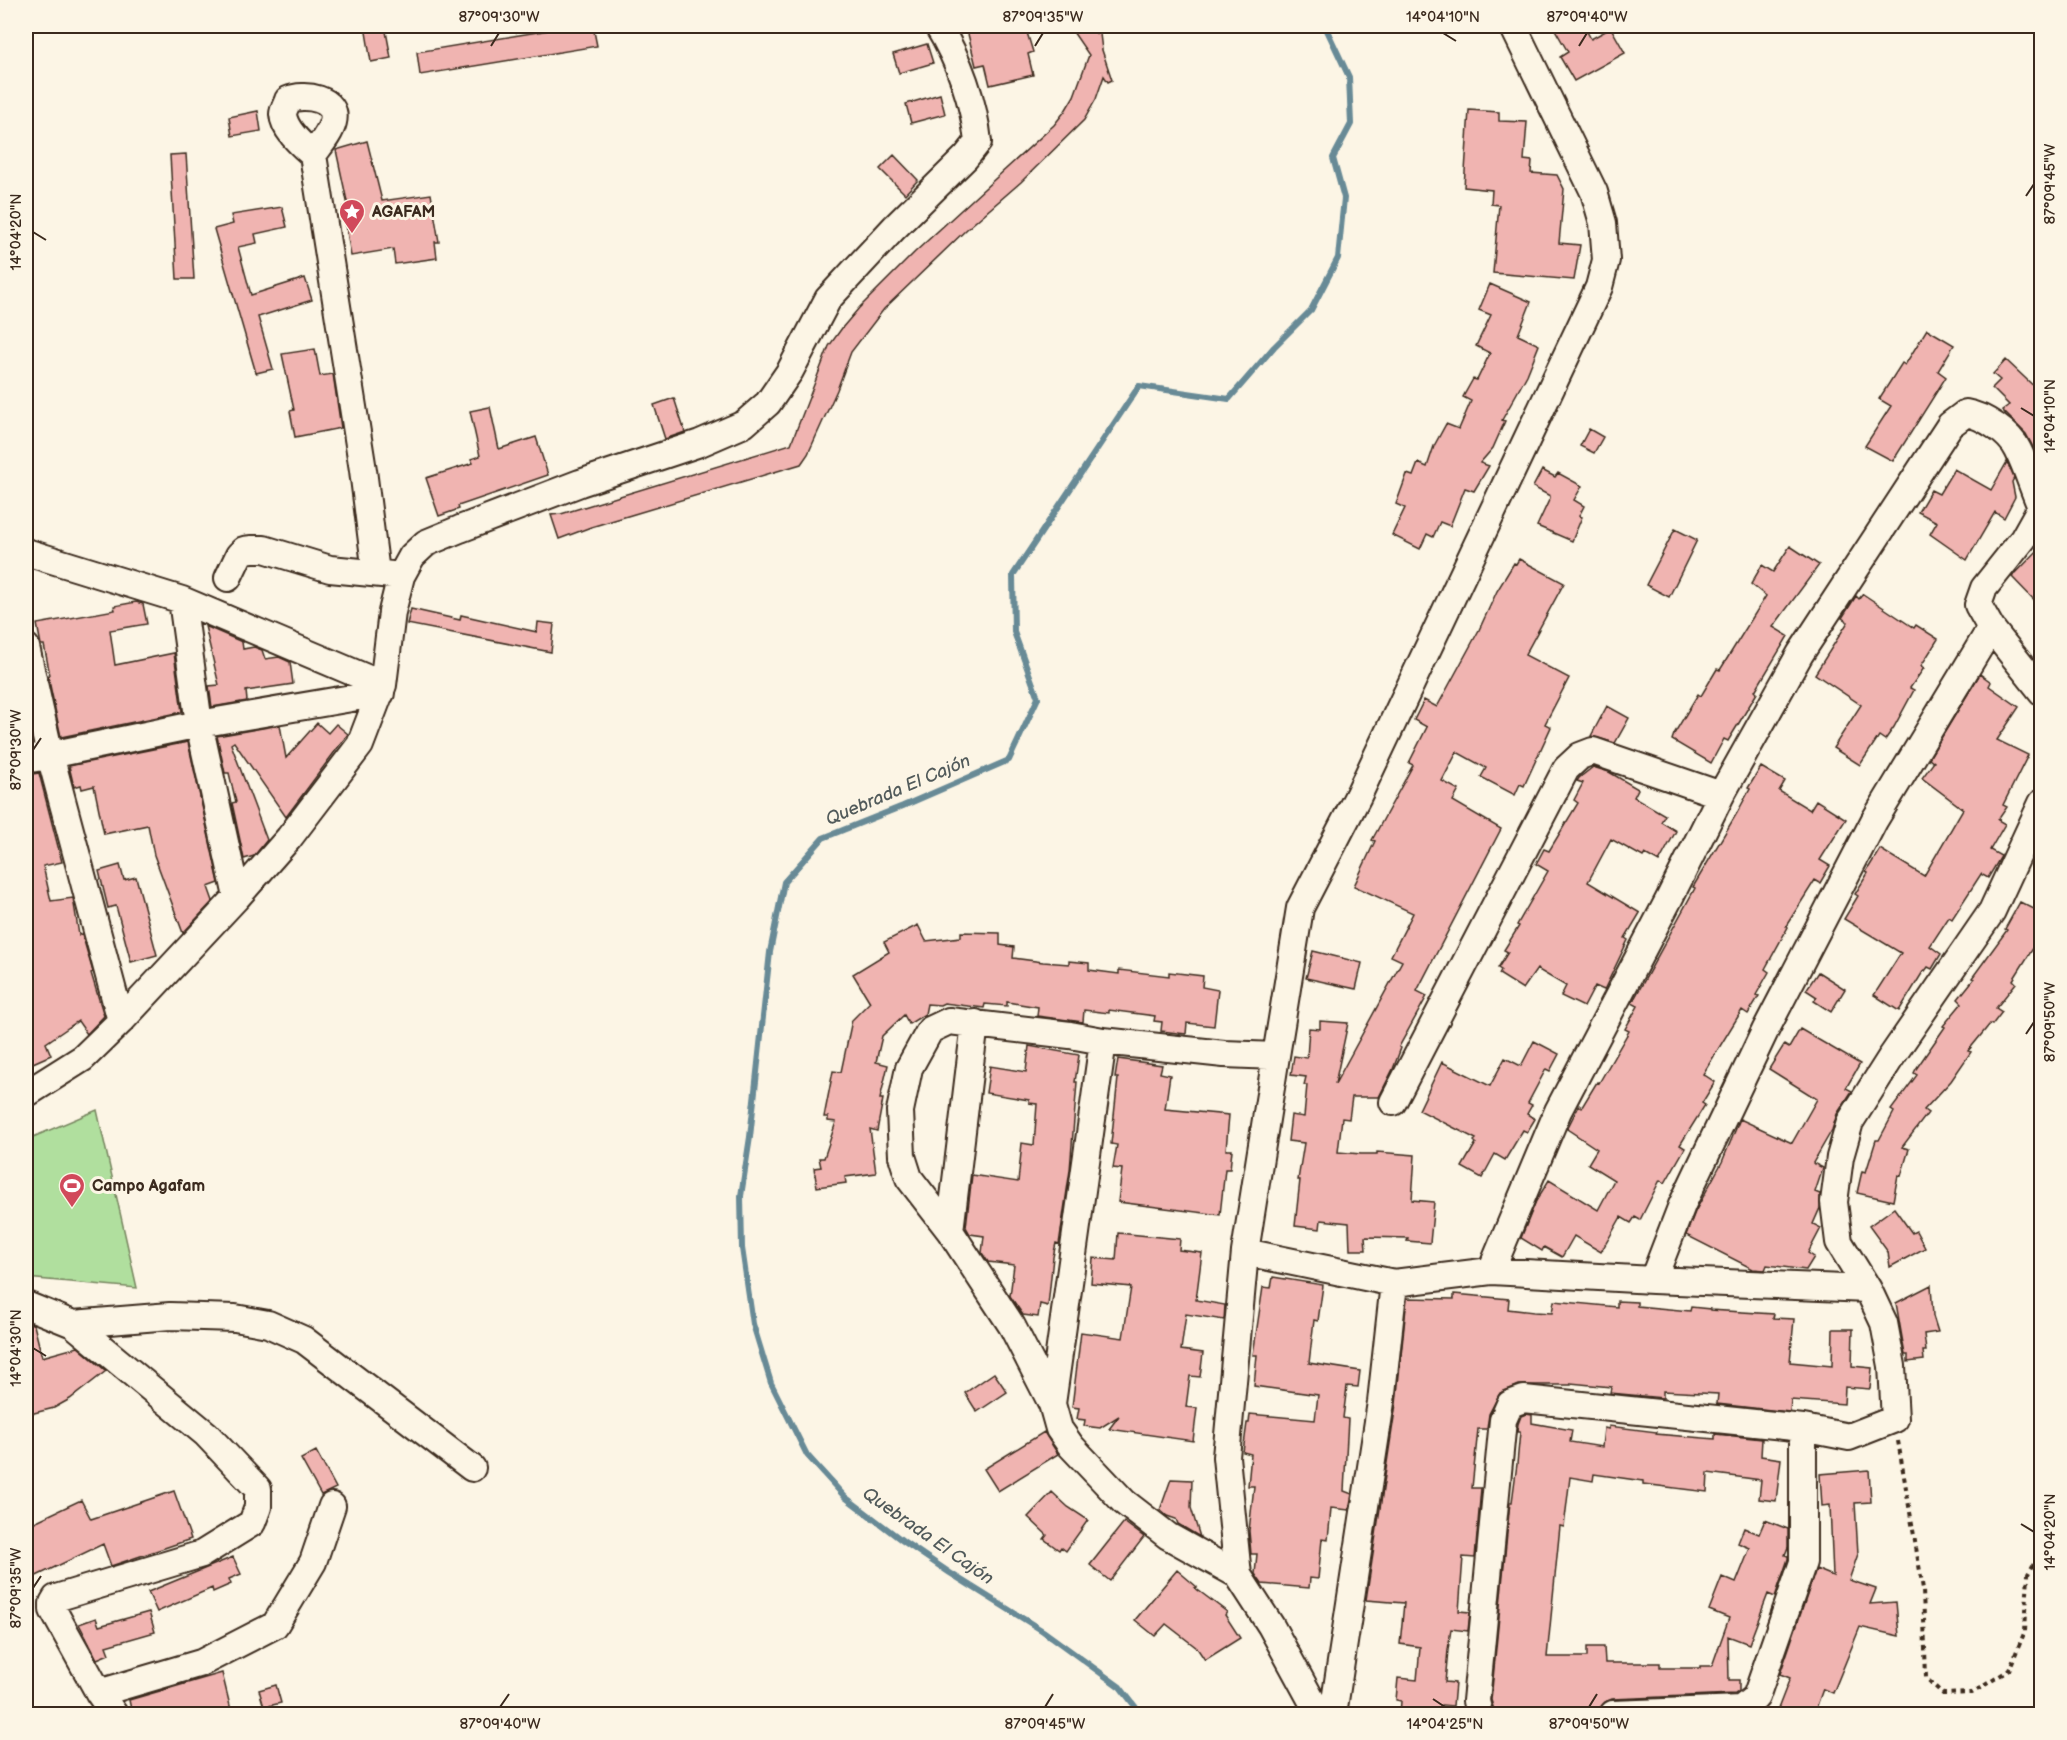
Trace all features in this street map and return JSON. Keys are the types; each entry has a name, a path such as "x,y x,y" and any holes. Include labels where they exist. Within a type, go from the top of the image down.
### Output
{"street":[{"path":"228,578 239,555 244,550 252,549 264,549 330,569 389,574 426,543 580,483 700,443 744,424 768,402 790,370 828,299 978,142 966,84 938,26"},
{"path":"1319,1714 1271,1626 1238,1575 1226,1457 1245,1252 1300,908 1358,796 1574,341 1599,287 1606,260 1603,223 1594,192 1513,26"},
{"path":"26,1095 83,1058 121,1021 289,838 360,745 382,689 393,612 389,574 363,470 313,154"},
{"path":"1491,1271 1558,1111 1721,795 1800,654 1950,425 1966,413 1977,415 1995,425 2018,448 2041,507 2023,539 1984,588 1978,604 1991,628 2042,692"},
{"path":"26,552 182,600 382,689"},
{"path":"182,600 199,724 237,897"},
{"path":"1653,1280 1683,1205 1770,1021 1874,821 1991,628"},
{"path":"26,647 50,755 121,1021"},
{"path":"26,760 382,689"},
{"path":"1393,1102 1566,769 1580,756 1593,751 1721,795"},
{"path":"1479,1714 1476,1701 1503,1420 1510,1404 1524,1399 1803,1428 1849,1437 1894,1419 1892,1366 1884,1323 1868,1289 1839,1242 1834,1202 1840,1157 1850,1122 1890,1059 1992,910 2042,803"},
{"path":"1238,1575 1168,1536 1124,1502 1071,1446 1059,1429 1052,1404 1012,1326 950,1231 909,1178 902,1156 900,1112 909,1068 930,1030 949,1020 1103,1041 1224,1054 1276,1056"},
{"path":"950,1231 975,1023"},
{"path":"1052,1404 1103,1041"},
{"path":"1245,1252 1394,1283 1491,1271 1868,1289"},
{"path":"1333,1714 1381,1402 1394,1283"},
{"path":"26,1305 73,1324 206,1434 258,1489 258,1507 252,1523 202,1554 56,1598 53,1610 99,1693 114,1714"},
{"path":"73,1324 170,1316 235,1318 268,1324 304,1340 472,1468"},
{"path":"1613,1714 1741,1709 1756,1697 1803,1562 1803,1428"},
{"path":"99,1693 201,1664 275,1625 313,1562 332,1506"}],"path":[{"path":"1894,1419 1923,1589 1926,1678 1943,1694 1972,1693 2009,1670 2025,1631 2028,1574 2042,1550"}],"green space":[{"name":"Campo Agafam","path":"97,1110 137,1288 26,1278 26,1140"}],"building":[{"path":"365,26 385,26 391,58 371,62"},
{"path":"574,26 593,26 597,46 420,75 417,52"},
{"path":"966,26 1025,26 1033,52 1028,54 1033,75 990,85 985,64 976,66"},
{"path":"1069,26 1092,26 1096,33 1099,26 1102,50 1112,80 1108,82 1104,76 1096,99 1084,120 884,309 851,352 837,390 808,454 801,464 591,527 559,539 551,515 561,514 791,444 829,346 842,328 915,252 1054,125 1065,111 1074,96 1089,55"},
{"path":"1553,26 1584,26 1591,39 1611,28 1625,53 1574,81 1560,57 1568,52"},
{"path":"927,44 933,63 899,73 893,54"},
{"path":"940,94 945,114 911,123 906,104"},
{"path":"1469,110 1499,112 1499,121 1527,122 1524,160 1532,161 1531,173 1557,175 1564,189 1559,243 1580,245 1574,280 1493,273 1499,205 1491,204 1492,190 1464,187"},
{"path":"258,111 261,131 232,136 229,117"},
{"path":"367,141 382,201 431,194 439,242 435,242 437,258 395,264 393,249 351,256 343,207 348,206 336,150"},
{"path":"186,154 194,279 177,279 170,155"},
{"path":"894,155 918,180 905,194 880,169"},
{"path":"282,207 287,227 255,234 257,243 238,247 251,295 305,278 312,300 258,317 273,369 256,373 214,229 233,224 231,215"},
{"path":"1490,284 1531,302 1518,335 1539,345 1527,375 1502,420 1505,421 1493,448 1480,463 1489,466 1474,491 1465,488 1450,526 1440,522 1433,537 1427,534 1420,549 1392,535 1405,508 1396,504 1407,474 1413,476 1418,463 1427,467 1434,446 1446,424 1459,429 1471,401 1463,397 1473,379 1477,380 1490,353 1476,346 1491,315 1479,310"},
{"path":"1927,329 1954,345 1938,371 1946,377 1893,461 1865,446 1891,406 1879,399 1902,363 1905,365"},
{"path":"315,349 320,376 333,374 341,428 295,437 290,411 294,410 282,354"},
{"path":"2006,360 2042,394 2042,464 2026,434 2002,410 2009,405 1992,388 2000,380 1993,374"},
{"path":"674,398 685,432 665,439 654,405"},
{"path":"490,407 499,449 536,437 548,475 458,506 459,509 439,516 426,478 473,463 471,459 480,456 470,411"},
{"path":"1589,429 1603,437 1594,453 1580,446"},
{"path":"2007,462 2014,478 2012,482 2015,497 2004,518 1995,512 1967,560 1930,534 1937,522 1918,512 1931,490 1939,494 1954,469 1991,490"},
{"path":"1542,470 1555,477 1558,473 1582,486 1574,500 1584,506 1579,516 1582,517 1572,541 1537,526 1550,498 1533,487"},
{"path":"1675,529 1697,540 1669,597 1646,585"},
{"path":"1790,546 1819,565 1773,627 1788,636 1755,691 1757,693 1742,718 1728,741 1724,739 1711,763 1672,740 1674,734 1698,694 1701,696 1717,669 1720,670 1766,596 1751,584 1762,565 1773,572"},
{"path":"2042,546 2042,608 2012,577"},
{"path":"1519,559 1564,583 1525,655 1569,678 1545,724 1551,727 1524,786 1520,784 1515,795 1481,777 1486,768 1457,752 1442,781 1459,790 1453,801 1501,829 1417,991 1427,996 1399,1047 1401,1048 1393,1069 1379,1097 1352,1097 1349,1119 1342,1118 1338,1152 1415,1155 1412,1200 1434,1202 1430,1243 1407,1241 1408,1238 1365,1237 1366,1250 1350,1250 1349,1223 1321,1220 1320,1229 1295,1226 1300,1180 1298,1180 1304,1143 1288,1141 1291,1115 1304,1117 1307,1085 1304,1085 1306,1077 1291,1075 1294,1056 1307,1058 1309,1028 1320,1029 1320,1021 1348,1023 1335,1084 1402,961 1391,956 1413,913 1354,886 1375,841 1372,840 1413,765 1409,763 1427,727 1414,720 1424,700 1437,707 1479,630 1497,591 1514,563 1516,564"},
{"path":"1863,594 1914,628 1916,625 1938,639 1921,666 1924,668 1910,688 1914,690 1894,727 1885,740 1879,736 1860,765 1833,748 1861,705 1815,674 1848,622 1842,618 1856,596 1859,599"},
{"path":"136,602 143,604 147,624 110,630 115,665 174,653 182,712 61,737 44,645 41,645 37,624 115,610 114,606"},
{"path":"411,609 460,620 461,615 537,632 538,622 554,624 551,652 407,624"},
{"path":"205,626 242,642 243,649 254,647 262,650 265,659 279,657 290,662 293,684 246,691 247,701 212,707 209,686 219,685"},
{"path":"1980,674 1991,682 1989,686 2019,707 1997,740 2028,755 2003,805 2007,807 1998,820 2005,824 1990,850 2001,856 2000,858 1988,878 1981,874 1952,919 1949,917 1930,946 1941,954 1932,969 1928,967 1924,970 1899,1011 1874,995 1901,953 1844,919 1858,896 1855,894 1868,873 1866,872 1880,849 1924,876 1963,809 1922,778 1934,762 1929,758"},
{"path":"1607,706 1629,718 1615,743 1591,736"},
{"path":"26,714 32,743 29,744 26,728"},
{"path":"317,723 328,733 336,724 348,734 286,817 234,742 231,744 267,840 254,856 244,859 232,803 236,802 229,773 225,773 217,736 280,725 286,758"},
{"path":"188,742 219,883 208,887 213,901 183,933 154,855 148,825 104,834 94,786 82,789 81,785 74,787 69,766"},
{"path":"1593,767 1609,772 1638,789 1634,797 1665,815 1661,822 1676,831 1659,862 1645,854 1643,857 1611,839 1588,882 1640,913 1625,938 1628,940 1604,990 1595,986 1584,1007 1561,996 1566,986 1537,969 1523,989 1499,974 1501,970 1498,968 1508,952 1504,950 1548,871 1536,864 1544,849 1549,851 1578,803 1574,800 1583,783 1577,781"},
{"path":"1761,767 1785,781 1779,791 1810,810 1816,800 1846,819 1820,860 1830,866 1820,883 1815,880 1786,926 1788,927 1765,969 1769,972 1756,995 1759,996 1748,1014 1742,1010 1703,1074 1715,1082 1702,1103 1705,1105 1680,1145 1685,1148 1665,1183 1660,1180 1640,1220 1635,1217 1631,1223 1621,1217 1601,1252 1574,1236 1562,1257 1544,1247 1542,1251 1521,1238 1536,1201 1549,1180 1598,1210 1614,1180 1588,1164 1597,1149 1567,1129 1579,1105 1582,1107 1597,1082 1599,1083 1629,1031 1625,1029 1638,1006 1632,1003 1695,888 1693,887"},
{"path":"39,773 62,862 43,866 51,901 73,898 79,935 82,934 104,1016 87,1034 78,1021 46,1043 51,1055 26,1066 26,775"},
{"path":"120,865 124,880 136,877 157,955 131,962 116,906 108,908 99,871"},
{"path":"2020,902 2042,913 2042,934 2013,980 2016,983 1996,1008 2002,1012 1968,1051 1971,1052 1951,1081 1924,1110 1928,1113 1902,1147 1909,1149 1901,1176 1898,1175 1893,1201 1857,1193 1862,1171 1866,1172 1876,1140 1879,1140 1894,1112 1891,1110 1917,1075 1914,1073 1916,1069 1945,1027 1943,1026 1962,1003 1958,999 2007,930 2005,929"},
{"path":"918,925 926,941 961,937 961,932 1000,933 1000,945 1014,947 1013,958 1069,964 1069,961 1089,963 1089,970 1119,974 1119,970 1169,976 1169,972 1203,976 1202,987 1218,990 1214,1026 1187,1023 1186,1034 1161,1031 1162,1022 1154,1021 1155,1016 1109,1010 1109,1013 1084,1010 1083,1022 1037,1016 1038,1007 1007,1002 1007,1006 985,1004 984,1008 944,1003 927,1004 925,1014 909,1024 904,1015 882,1036 876,1062 888,1065 880,1099 883,1099 877,1131 870,1129 876,1173 845,1177 846,1183 817,1187 814,1168 821,1167 819,1158 824,1158 836,1122 828,1121 828,1117 824,1117 833,1071 841,1072 852,1020 870,1002 853,974 889,952 884,942"},
{"path":"1313,951 1362,963 1356,989 1306,978"},
{"path":"1818,972 1845,989 1831,1012 1814,1001 1817,997 1806,990"},
{"path":"1800,1029 1860,1064 1846,1088 1852,1091 1837,1114 1832,1130 1813,1163 1823,1168 1815,1192 1820,1194 1820,1208 1813,1224 1821,1228 1808,1253 1814,1257 1806,1270 1767,1265 1765,1270 1753,1269 1686,1235 1695,1212 1722,1162 1740,1119 1792,1143 1817,1099 1769,1069 1784,1045 1789,1048"},
{"path":"1534,1041 1559,1054 1550,1071 1546,1069 1528,1103 1532,1105 1527,1114 1535,1119 1527,1132 1523,1130 1505,1160 1495,1154 1482,1178 1462,1167 1476,1139 1419,1110 1442,1062 1490,1086 1505,1058 1521,1066"},
{"path":"1029,1046 1079,1055 1075,1082 1077,1082 1070,1170 1059,1244 1056,1243 1053,1257 1048,1306 1040,1304 1038,1317 1023,1315 1010,1296 1014,1265 988,1262 982,1253 984,1236 970,1234 966,1227 972,1175 1018,1182 1022,1143 1034,1145 1037,1104 1029,1103 1029,1100 986,1093 990,1066 1026,1072"},
{"path":"1118,1059 1162,1065 1160,1073 1170,1075 1165,1109 1229,1115 1226,1150 1232,1150 1230,1169 1225,1169 1220,1215 1118,1202 1122,1169 1113,1168 1117,1145 1111,1144"},
{"path":"1894,1208 1912,1233 1916,1231 1925,1248 1890,1267 1888,1252 1869,1226"},
{"path":"1118,1233 1180,1239 1179,1250 1202,1253 1196,1300 1225,1305 1224,1320 1186,1314 1181,1350 1203,1353 1200,1377 1190,1376 1186,1407 1197,1408 1193,1441 1109,1429 1119,1416 1100,1428 1084,1426 1085,1420 1077,1419 1079,1408 1072,1407 1081,1332 1123,1338 1131,1287 1091,1283 1093,1258 1116,1260"},
{"path":"1273,1277 1323,1285 1318,1321 1314,1320 1309,1363 1360,1371 1358,1387 1347,1386 1343,1418 1348,1419 1344,1491 1352,1494 1349,1510 1331,1508 1328,1540 1322,1539 1318,1579 1310,1578 1309,1588 1262,1584 1255,1574 1257,1554 1251,1554 1249,1531 1254,1486 1248,1486 1251,1454 1243,1452 1250,1414 1315,1420 1318,1395 1254,1386 1257,1355 1253,1355 1263,1287 1271,1288"},
{"path":"1931,1285 1933,1316 1938,1332 1924,1334 1926,1351 1923,1351 1924,1360 1908,1362 1896,1303"},
{"path":"1454,1294 1509,1299 1508,1309 1534,1312 1552,1313 1554,1301 1617,1307 1617,1301 1637,1302 1637,1306 1690,1311 1691,1307 1774,1314 1773,1318 1794,1319 1790,1362 1832,1366 1833,1329 1853,1329 1852,1366 1872,1368 1870,1389 1845,1387 1844,1404 1791,1400 1790,1412 1717,1404 1718,1394 1663,1391 1663,1398 1610,1393 1611,1387 1571,1383 1571,1385 1519,1385 1500,1393 1489,1414 1487,1429 1478,1429 1472,1488 1481,1488 1475,1558 1463,1557 1459,1611 1470,1612 1468,1631 1451,1629 1445,1682 1455,1683 1453,1706 1441,1705 1440,1714 1400,1714 1401,1701 1396,1700 1398,1678 1417,1680 1420,1647 1400,1644 1404,1603 1366,1600 1396,1404 1407,1298 1454,1299"},
{"path":"26,1321 34,1325 42,1357 78,1347 106,1371 70,1399 54,1408 26,1415"},
{"path":"994,1373 1007,1392 977,1412 965,1393"},
{"path":"1532,1415 1532,1423 1572,1430 1570,1442 1602,1447 1604,1428 1609,1429 1609,1426 1657,1432 1656,1434 1715,1439 1715,1434 1762,1439 1761,1456 1781,1459 1776,1501 1759,1499 1761,1480 1708,1473 1707,1492 1643,1484 1643,1481 1594,1474 1593,1481 1570,1477 1564,1527 1560,1526 1547,1657 1587,1657 1587,1647 1604,1647 1605,1663 1660,1663 1660,1668 1712,1666 1729,1618 1709,1610 1722,1577 1736,1583 1750,1548 1738,1543 1744,1528 1759,1534 1765,1520 1788,1529 1788,1547 1785,1555 1788,1559 1775,1597 1768,1594 1749,1644 1728,1636 1729,1680 1739,1680 1739,1691 1735,1694 1612,1699 1605,1702 1599,1710 1494,1710 1491,1700 1510,1502 1512,1502 1517,1464 1520,1432 1517,1432 1521,1416"},
{"path":"1044,1432 1058,1454 998,1491 984,1469"},
{"path":"316,1451 336,1488 321,1495 301,1459"},
{"path":"1869,1470 1871,1502 1855,1503 1858,1554 1849,1580 1876,1589 1870,1604 1896,1602 1899,1636 1860,1627 1833,1693 1823,1689 1814,1714 1776,1714 1790,1678 1780,1674 1816,1569 1833,1576 1830,1505 1822,1506 1820,1474"},
{"path":"1171,1479 1192,1480 1191,1508 1200,1537 1160,1510"},
{"path":"174,1491 191,1539 111,1566 103,1544 26,1581 26,1526 81,1500 91,1519"},
{"path":"1052,1492 1068,1507 1088,1520 1066,1551 1061,1547 1059,1550 1044,1539 1047,1535 1028,1517"},
{"path":"1124,1522 1144,1537 1110,1581 1090,1565"},
{"path":"233,1557 241,1574 229,1579 231,1584 213,1592 212,1588 157,1612 148,1592"},
{"path":"1177,1570 1197,1587 1195,1588 1227,1612 1225,1615 1240,1638 1205,1660 1197,1648 1166,1624 1155,1636 1135,1620"},
{"path":"149,1612 155,1632 106,1646 109,1654 97,1659 79,1624 96,1618 99,1626"},
{"path":"222,1673 232,1714 132,1714 129,1700"},
{"path":"276,1685 281,1703 264,1707 259,1690"}],"waterway":[{"name":"Quebrada El Cajón","path":"1141,1714 1120,1687 1043,1631 903,1541 845,1497 807,1455 771,1383 753,1324 742,1248 741,1196 750,1137 770,952 784,882 823,838 1009,760 1038,698 1014,632 1013,575 1139,386 1229,399 1274,347 1311,310 1338,258 1344,198 1333,158 1351,124 1349,77 1325,26"}],"place":[{"name":"AGAFAM","path":"352,235"},
{"name":"Campo Agafam","path":"72,1209"}]}
